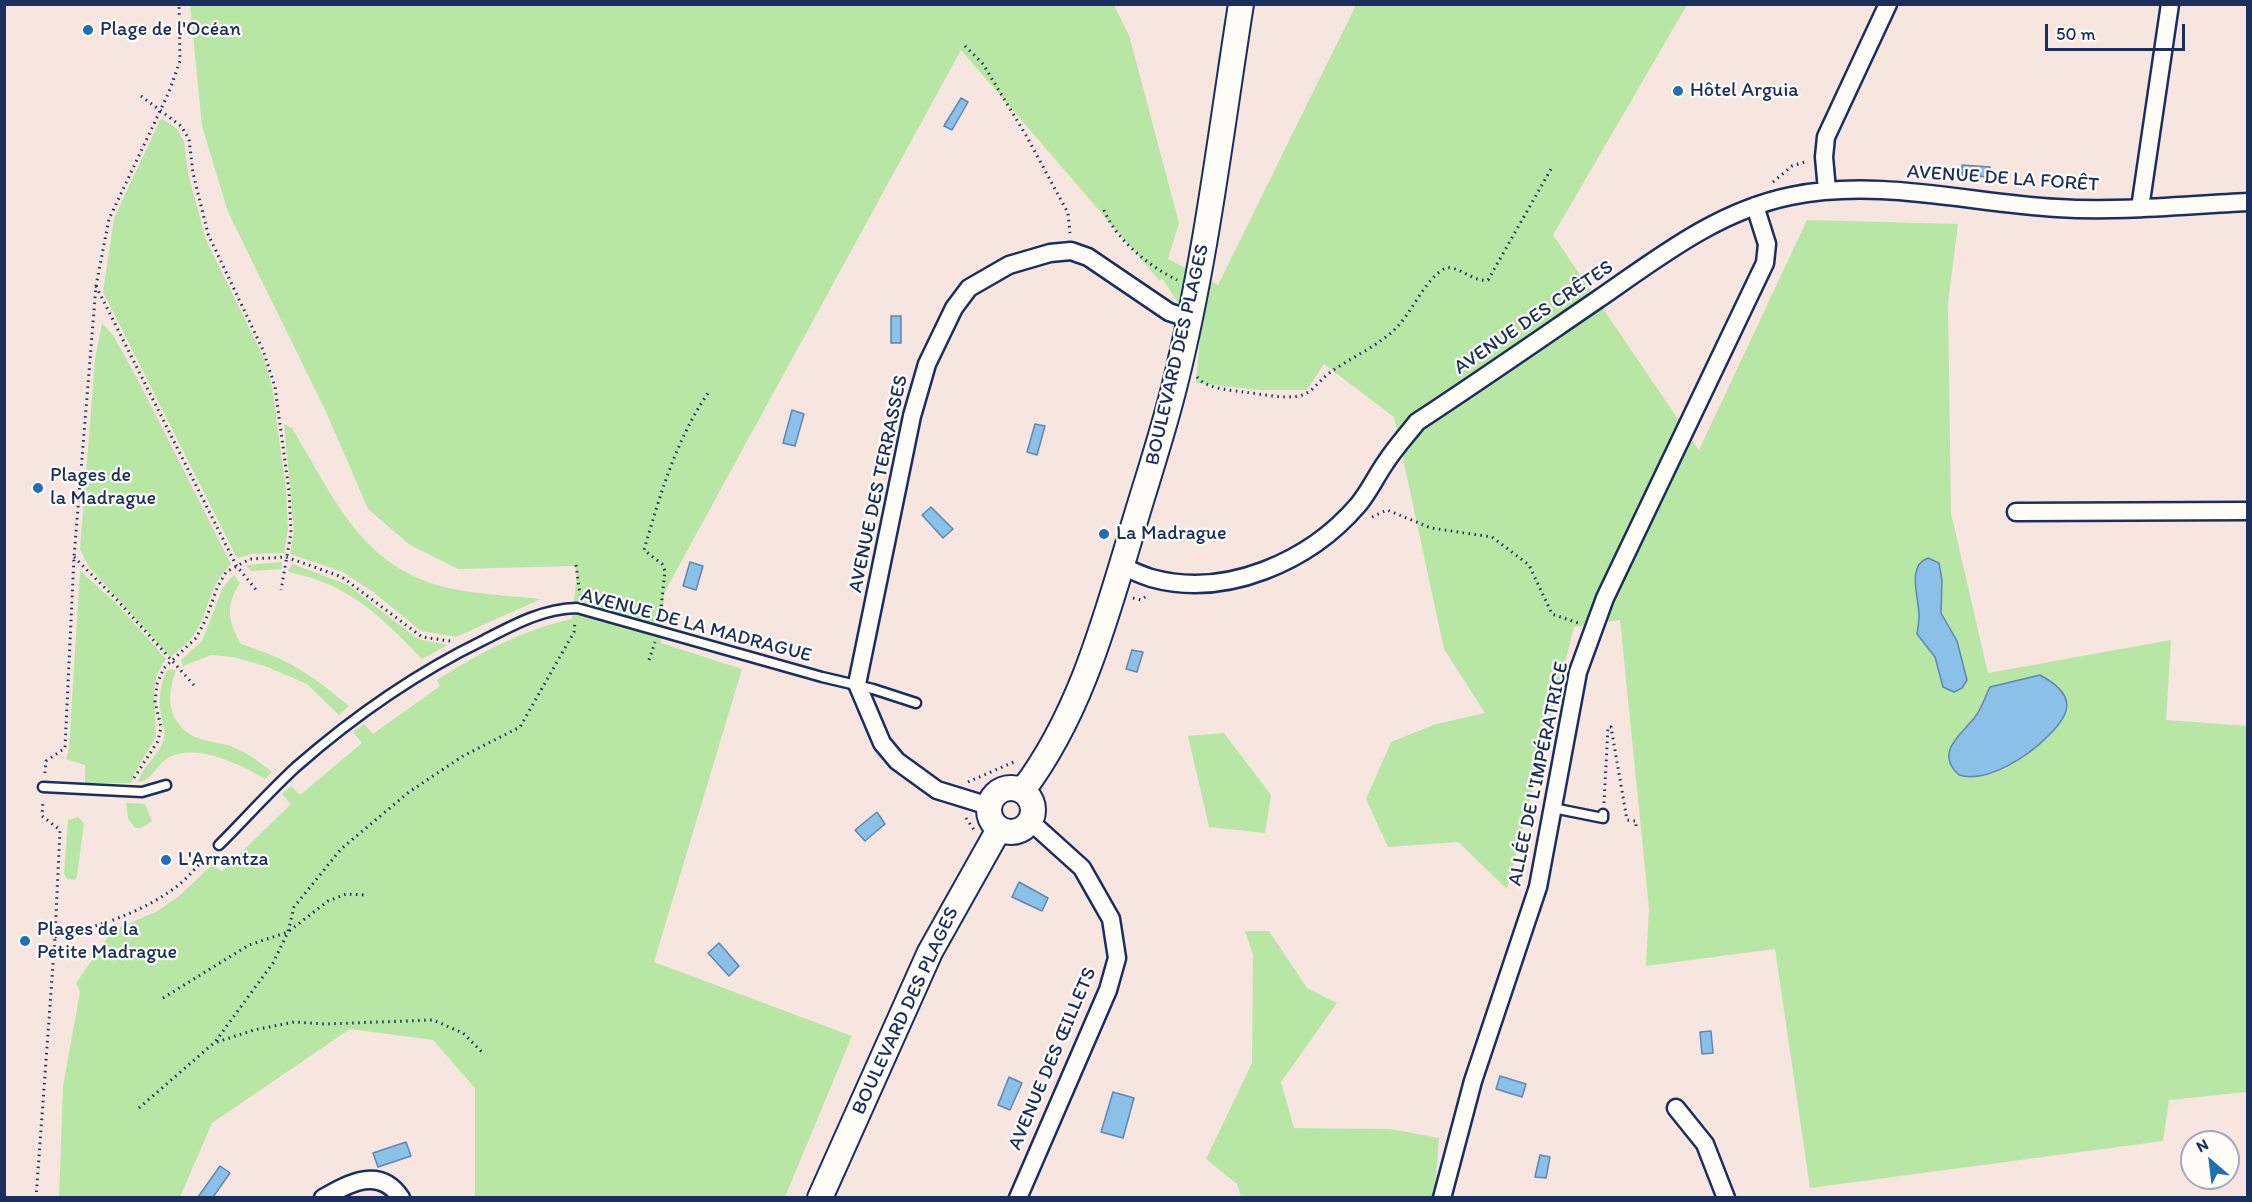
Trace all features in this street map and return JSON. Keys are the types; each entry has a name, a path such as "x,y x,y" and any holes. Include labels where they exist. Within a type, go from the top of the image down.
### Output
{"main road":[{"name":"BOULEVARD DES PLAGES","path":"1023,790 1043,763 1091,664 1155,459 1190,319 1241,4"},
{"path":"1006,788 1023,790 1033,804 1030,822 1016,832 999,829 993,823 989,806 998,791 1006,788"},
{"name":"BOULEVARD DES PLAGES","path":"820,1197 930,952 999,829"}],"street":[{"path":"1827,190 1824,157 1826,137 1888,4"},
{"path":"2140,208 2170,4"},
{"name":"AVENUE DE LA FORÊT","path":"1827,190 1865,189 2060,208 2140,208 2247,202"},
{"name":"AVENUE DES CRÊTES","path":"1121,566 1152,578 1174,582 1233,579 1271,567 1308,550 1350,514 1417,422 1690,237 1720,220 1755,206 1791,196 1827,190"},
{"name":"ALLÉE DE L'IMPÉRATRICE","path":"1442,1197 1473,1081 1538,887 1578,672 1605,598 1765,263 1767,244 1755,206"},
{"path":"1071,250 1107,268 1169,312 1190,319"},
{"name":"AVENUE DES TERRASSES","path":"857,684 912,416 927,364 954,308 969,288 1010,265 1050,253 1071,250"},
{"path":"2016,512 2247,511"},
{"path":"857,684 882,743 897,761 937,790 963,800 989,806"},
{"name":"AVENUE DES ŒILLETS","path":"1018,1197 1108,990 1117,958 1112,919 1099,892 1082,868 1030,822"},
{"path":"1677,1108 1705,1144 1726,1197"},
{"path":"324,1197 355,1180 380,1179 396,1190 401,1197"}],"lane":[{"name":"AVENUE DE LA MADRAGUE","path":"219,845 296,768 352,720 457,653 529,617 553,609 577,608 658,633 857,684 916,703"},
{"path":"43,787 132,792 166,785"},
{"path":"1553,808 1602,818 1603,814"}],"path":[{"path":"36,1197 55,937 60,830 42,816 43,787 46,761 65,748 74,557 96,286 109,219 160,110 180,61 179,4"},
{"path":"965,46 983,64 1001,92 1068,213 1071,250"},
{"path":"141,96 181,126 189,139 193,173 208,234 263,350 275,387 289,491 291,533 281,590"},
{"path":"1194,373 1202,383 1227,390 1299,396 1312,390 1332,371 1393,332 1416,304 1430,282 1444,268 1452,267 1480,282 1488,280 1551,169"},
{"path":"1104,210 1108,221 1127,243 1164,274 1181,282"},
{"path":"96,286 236,565 257,591"},
{"path":"649,660 658,633 665,571 662,564 644,550 663,488 692,417 708,393"},
{"path":"1350,514 1363,520 1387,510 1431,528 1492,537 1529,565 1552,614 1594,628"},
{"path":"74,557 194,685"},
{"path":"132,792 135,775 158,741 160,727 155,702 157,684 164,668 196,638 226,572 250,559 286,557 342,577 422,637 450,641 457,653"},
{"path":"139,1108 215,1042 273,963 288,932 294,907 340,849 410,792 463,756 520,727 574,632 581,590 576,565"},
{"path":"1603,814 1608,728 1611,727 1624,819 1636,821 1636,826"},
{"path":"975,834 972,825 959,810 968,781 1017,761"},
{"path":"55,937 108,923 151,903 177,886 219,845"},
{"path":"163,998 249,945 288,932 328,901 346,894 365,896"},
{"path":"215,1042 254,1030 294,1022 325,1024 433,1020 463,1033 482,1052"}],"green space":[{"path":"190,5 1114,5 1129,35 1179,223 1168,259 1218,285 1356,5 1687,5 1553,235 1699,450 1807,220 1958,224 1948,303 1951,513 1988,673 2171,640 2166,720 2247,726 2247,1092 2169,1100 2163,1141 1810,1188 1775,949 1646,966 1649,909 1620,620 1574,627 1507,889 1458,842 1388,847 1366,799 1391,742 1436,724 1485,713 1444,649 1394,417 1324,364 1307,390 1260,390 1196,383 1200,337 1162,278 1160,281 961,50 664,593 661,643 742,669 654,962 852,1036 785,1197 475,1197 475,1088 433,1040 350,1029 212,1123 180,1197 59,1198 63,1086 80,992 76,983 113,930 156,912 179,896 212,865 222,871 291,804 282,794 291,786 300,795 362,743 353,732 364,724 373,734 440,686 437,680 469,661 502,643 536,629 572,619 577,572 574,566 458,569 410,545 368,509 327,414 228,212 202,126"},
{"path":"161,118 177,129 184,141 188,173 206,240 263,356 272,386 286,490 288,530 284,553 252,554 237,558 103,292 114,218"},
{"path":"102,323 113,335 139,382 231,564 214,587 194,634 170,657 89,567 80,549 95,359"},
{"path":"284,424 292,428 323,482 356,530 376,551 399,568 426,581 459,590 541,599 456,637 421,631 373,592 343,572 290,554 294,531"},
{"path":"282,562 282,569 251,571 246,565"},
{"path":"293,564 348,585 418,639 448,645 422,659 363,604 330,585 289,572"},
{"path":"80,571 116,603 166,659 157,674 154,690 156,737 131,783 85,783 85,765 66,759 69,748"},
{"path":"234,575 240,583 232,599 230,614 233,628 241,644 286,662 323,685 349,706 339,715 307,684 265,666 233,657 211,655 183,666 181,660 202,641 223,587"},
{"path":"167,670 176,671 171,690 171,707 178,723 193,736 233,747 254,758 272,772 265,779 243,767 216,757 189,753 176,754 165,760 146,780 138,782 159,750 164,738 160,694"},
{"path":"1224,733 1271,795 1265,833 1209,827 1188,736"},
{"path":"126,803 145,804 152,821 142,828 135,828 128,818"},
{"path":"78,817 84,823 75,880 67,879 64,874 68,820"},
{"path":"1245,931 1269,931 1307,988 1337,1003 1281,1082 1294,1128 1390,1129 1439,1138 1435,1188 1432,1197 1241,1197 1237,1184 1206,1159 1252,1063 1253,955"}],"water":[{"path":"961,98 968,102 952,130 944,126"},
{"path":"1962,165 1990,167 1989,177 1962,175"},
{"path":"891,316 901,316 901,343 891,343"},
{"path":"792,410 804,414 795,446 783,443"},
{"path":"1035,424 1045,426 1037,455 1027,452"},
{"path":"931,507 953,529 943,538 922,515"},
{"path":"1928,558 1939,563 1942,580 1941,613 1957,641 1967,680 1962,688 1954,692 1943,687 1935,657 1917,634 1919,615 1915,575 1921,562"},
{"path":"690,562 703,566 696,590 683,586"},
{"path":"1132,650 1143,652 1137,672 1126,669"},
{"path":"2040,675 2059,688 2067,702 2063,718 2057,726 2031,751 1995,772 1970,777 1959,775 1952,767 1949,751 1957,737 1977,714 1990,687"},
{"path":"877,812 885,824 865,841 855,830"},
{"path":"1019,882 1048,898 1042,911 1012,897"},
{"path":"719,943 739,966 729,976 708,953"},
{"path":"1711,1031 1713,1053 1702,1054 1700,1032"},
{"path":"1500,1076 1526,1084 1522,1097 1496,1089"},
{"path":"1009,1077 1022,1083 1010,1110 998,1105"},
{"path":"1113,1092 1134,1098 1123,1138 1101,1132"},
{"path":"406,1142 411,1156 378,1167 373,1153"},
{"path":"1540,1155 1550,1157 1546,1178 1535,1177"},
{"path":"220,1166 230,1173 213,1197 198,1197"}],"place":[{"name":"Plage de l'Océan","path":"88,30"},
{"name":"Hôtel Arguia","path":"1678,91"},
{"name":"Plages de la Madrague","path":"38,488"},
{"name":"La Madrague","path":"1104,534"},
{"name":"L'Arrantza","path":"166,860"},
{"name":"Plages de la Petite Madrague","path":"25,941"}]}
